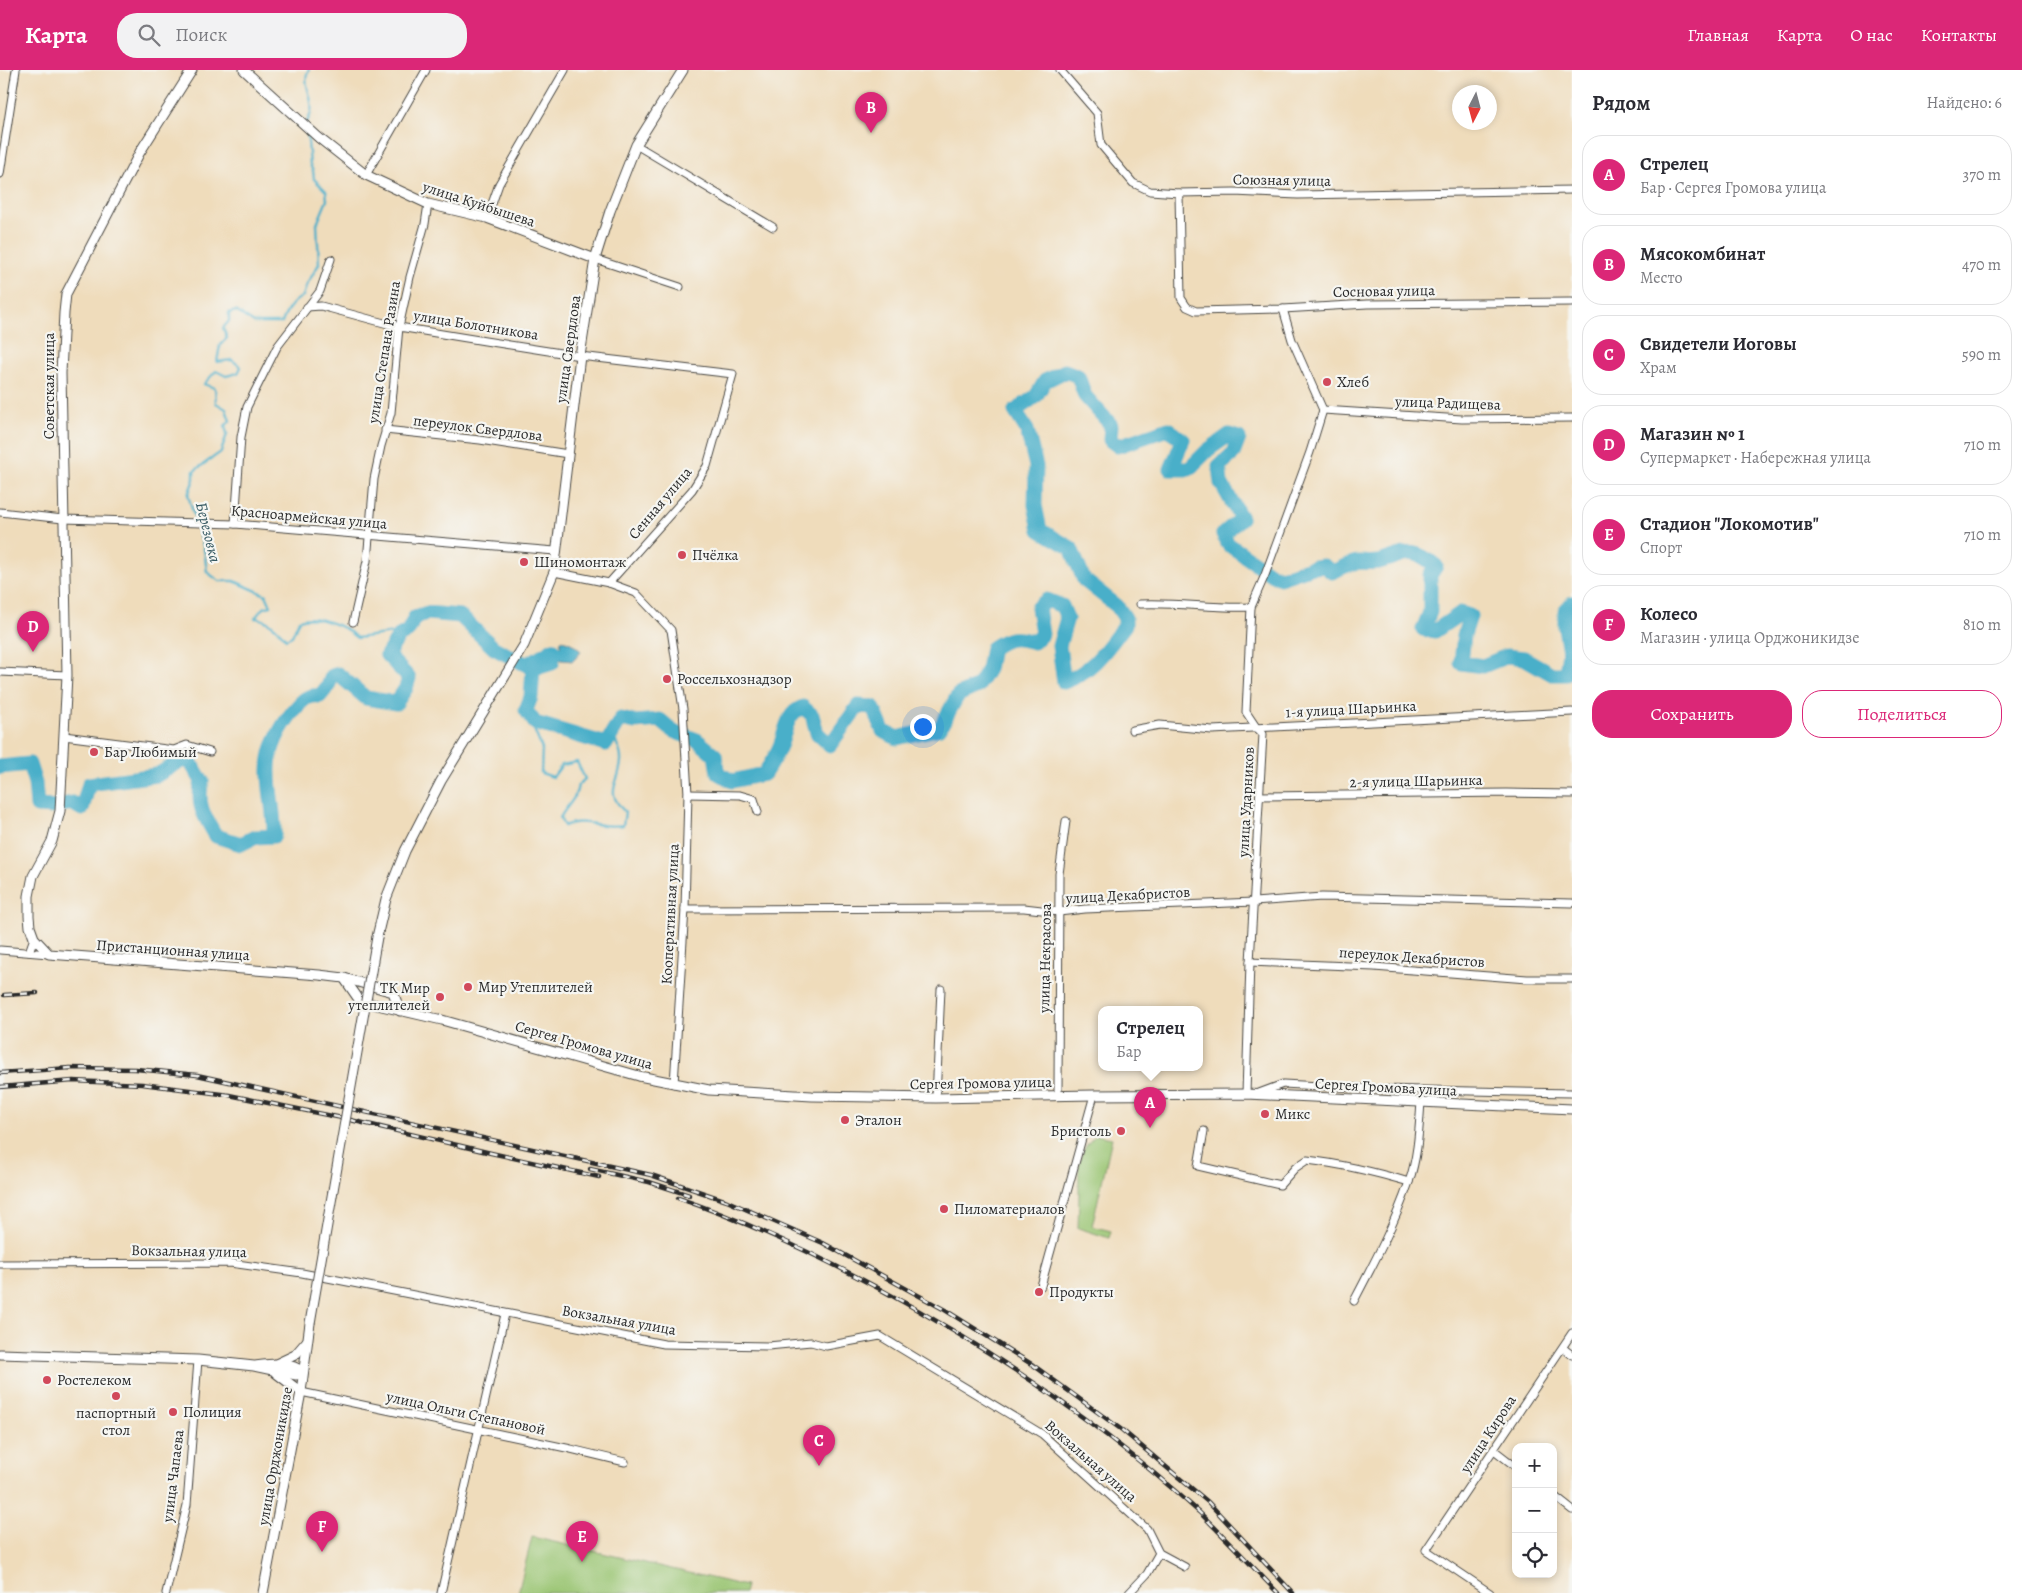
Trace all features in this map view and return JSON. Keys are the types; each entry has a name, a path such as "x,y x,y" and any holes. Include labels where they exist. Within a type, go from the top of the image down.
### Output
{"street":[{"path":"0,174 16,70"},
{"name":"Советская улица","path":"34,938 30,928 29,896 33,876 52,841 60,807 64,736 67,675 62,373 66,294 140,152 192,70"},
{"name":"улица Куйбышева","path":"244,70 319,138 366,175 428,204 486,218 596,259"},
{"path":"366,175 426,70"},
{"path":"486,218 499,184 566,70"},
{"name":"улица Свердлова","path":"377,937 386,899 405,851 441,781 524,645 554,572 555,551 580,356 596,259 610,211 636,145 683,70"},
{"name":"Союзная улица","path":"1060,70 1097,113 1101,145 1133,183 1150,191 1179,193 1363,194 1572,190"},
{"path":"636,145 773,227"},
{"name":"Сосновая улица","path":"1179,193 1181,298 1187,307 1196,311 1284,309 1367,304 1572,302"},
{"name":"улица Степана Разина","path":"353,622 367,561 374,479 385,430 391,413 399,326 425,224 428,204"},
{"path":"236,524 241,436 247,407 277,347 320,291 331,259"},
{"path":"596,259 680,287"},
{"name":"улица Болотникова","path":"307,307 321,306 399,326 580,356 733,374"},
{"path":"1284,309 1292,340 1323,410"},
{"name":"Сенная улица","path":"609,583 692,490 707,466 733,374"},
{"name":"улица Радищева","path":"1323,410 1462,419 1572,418"},
{"name":"улица Ударников","path":"1246,1094 1250,962 1263,734 1246,712 1251,607 1265,575 1310,452 1323,410"},
{"name":"переулок Свердлова","path":"385,430 480,440 568,454"},
{"name":"Красноармейская улица","path":"0,512 63,519 236,524 555,551"},
{"path":"554,572 609,583"},
{"name":"Кооперативная улица","path":"609,583 636,593 671,630 685,729 688,794 684,909 674,1084"},
{"path":"1140,604 1170,602 1229,608 1251,607"},
{"path":"0,672 67,675"},
{"name":"1-я улица Шарьинка","path":"1132,730 1160,724 1212,730 1572,712"},
{"path":"64,736 174,750 187,745 210,752"},
{"path":"688,794 740,795 754,799 758,812"},
{"name":"2-я улица Шарьинка","path":"1260,796 1572,794"},
{"name":"улица Некрасова","path":"1058,1095 1059,874 1066,821"},
{"name":"улица Декабристов","path":"684,909 1024,908 1059,912 1085,908 1254,902 1322,897 1572,903"},
{"name":"улица Орджоникидзе","path":"264,1593 301,1392 310,1322 377,937"},
{"path":"29,952 34,938 49,954"},
{"name":"Пристанционная улица","path":"0,950 344,978 393,992 400,1011"},
{"name":"переулок Декабристов","path":"1250,962 1374,967 1528,979 1572,979"},
{"name":"Сергея Громова улица","path":"344,978 360,1001 442,1020 639,1076 709,1090 812,1096 936,1098 1257,1094 1572,1109"},
{"path":"936,1098 941,989"},
{"path":"1257,1094 1283,1084 1376,1089 1572,1093"},
{"path":"1041,1286 1094,1095"},
{"path":"1354,1301 1376,1259 1409,1182 1419,1137 1421,1102"},
{"path":"1204,1131 1198,1166 1280,1186 1295,1168 1307,1160 1339,1164 1409,1182"},
{"name":"Вокзальная улица","path":"0,1264 230,1263 302,1272 505,1314 664,1344 768,1346 811,1342 826,1346 880,1336 1042,1434 1147,1529 1159,1554"},
{"path":"441,1593 505,1314"},
{"name":"улица Кирова","path":"1490,1593 1426,1550 1572,1334"},
{"path":"275,1368 295,1355 307,1341"},
{"path":"1563,1348 1572,1355"},
{"path":"0,1354 198,1360 275,1368 296,1375 303,1372"},
{"name":"улица Чапаева","path":"166,1593 187,1505 198,1360"},
{"path":"275,1368 301,1392"},
{"name":"улица Ольги Степановой","path":"301,1392 625,1462"},
{"path":"1494,1450 1512,1464"},
{"path":"1557,1498 1572,1510"},
{"path":"1129,1593 1147,1574 1159,1554 1185,1567"}],"green space":[{"path":"1096,1135 1112,1138 1092,1226 1111,1231 1109,1238 1078,1228 1081,1155 1084,1148"},
{"path":"532,1537 746,1586 744,1593 518,1593"}],"water":[{"path":"561,640 577,647 581,652 573,661 550,659 549,653 554,647 560,647"}],"waterway":[{"name":"Березовка","path":"306,123 310,116 311,108 306,82 309,70"},
{"name":"Березовка","path":"307,130 310,165 314,179 326,191 327,200 317,224 319,264 307,284 303,296 295,301 282,323 254,323 236,311 229,313 229,321 223,328 227,338 220,345 217,362 232,360 241,367 238,373 226,376 216,371 204,384 215,388 216,403 226,409 230,421 225,426 227,434 221,452 194,471 194,479 188,495 204,549 207,572 219,581 234,581 266,595 271,606 263,608 255,618 264,620 272,625 286,639 292,636 299,620 310,618 322,620 346,629 357,638 408,631"},
{"path":"0,767 29,764 35,783 37,806 53,807 72,803 82,809 89,784 157,775 181,761 189,760 202,781 200,789 202,810 216,836 241,844 255,837 274,836 269,764 273,747 284,723 303,700 312,696 320,696 328,686 332,676 338,674 366,698 396,703 406,688 409,678 387,655 399,636 408,631 415,617 427,613 460,616 494,648 527,665 553,649 552,663 533,669 531,697 526,710 535,723 606,744 621,719 635,722 660,720 673,731 697,740 715,755 718,773 732,781 764,774 778,750 790,718 797,710 803,707 812,715 817,733 830,745 858,706 873,707 883,731 897,738 940,728 958,695 978,686 988,669 992,648 1012,639 1034,642 1042,634 1038,607 1047,600 1062,606 1067,618 1059,646 1064,682 1084,672 1099,658 1125,625 1125,618 1117,606 1084,580 1071,548 1040,530 1035,505 1036,466 1027,430 1015,411 1036,396 1045,381 1065,371 1078,376 1085,396 1111,425 1110,440 1118,446 1168,429 1183,440 1171,469 1189,469 1208,450 1229,435 1239,438 1233,454 1219,466 1221,483 1241,518 1223,534 1228,544 1271,574 1280,578 1313,567 1324,566 1332,572 1358,562 1378,562 1413,553 1427,559 1436,566 1430,575 1430,612 1423,629 1435,631 1461,613 1470,616 1464,635 1461,663 1483,666 1507,656 1524,658 1552,674 1566,674 1569,652 1565,627 1565,611 1572,603"},
{"path":"526,710 542,749 541,773 553,777 562,765 577,762 585,779 578,785 573,799 560,818 564,826 578,823 608,826 623,825 625,812 618,804 614,792 621,758 613,735"}],"railway":[{"path":"4,995 37,993"},
{"path":"0,1073 70,1068 136,1069 197,1075 651,1175 727,1201 823,1243 945,1310 1033,1365 1122,1430 1208,1502 1293,1593"},
{"path":"0,1087 73,1081 142,1084 229,1095 342,1118 599,1177"},
{"path":"590,1169 649,1182 689,1195"},
{"path":"678,1198 755,1228 829,1263 921,1312 1004,1363 1085,1419 1162,1480 1199,1512 1278,1593"}],"place":[{"name":"Мясокомбинат","path":"871,133"},
{"name":"Хлеб","path":"1327,382"},
{"name":"Пчёлка","path":"682,555"},
{"name":"Шиномонтаж","path":"524,562"},
{"name":"Магазин № 1","path":"33,652"},
{"name":"Россельхознадзор","path":"667,679"},
{"name":"Бар Любимый","path":"94,752"},
{"name":"Мир Утеплителей","path":"468,987"},
{"name":"ТК Мир утеплителей","path":"440,997"},
{"name":"Микс","path":"1265,1114"},
{"name":"Эталон","path":"845,1120"},
{"name":"Стрелец","path":"1150,1128"},
{"name":"Бристоль","path":"1121,1131"},
{"name":"Пиломатериалов","path":"944,1209"},
{"name":"Продукты","path":"1039,1292"},
{"name":"Ростелеком","path":"47,1380"},
{"name":"паспортный стол","path":"116,1396"},
{"name":"Полиция","path":"173,1412"},
{"name":"Свидетели Иоговы","path":"819,1466"},
{"name":"Колесо","path":"322,1552"},
{"name":"Стадион \"Локомотив\"","path":"582,1562"}]}
